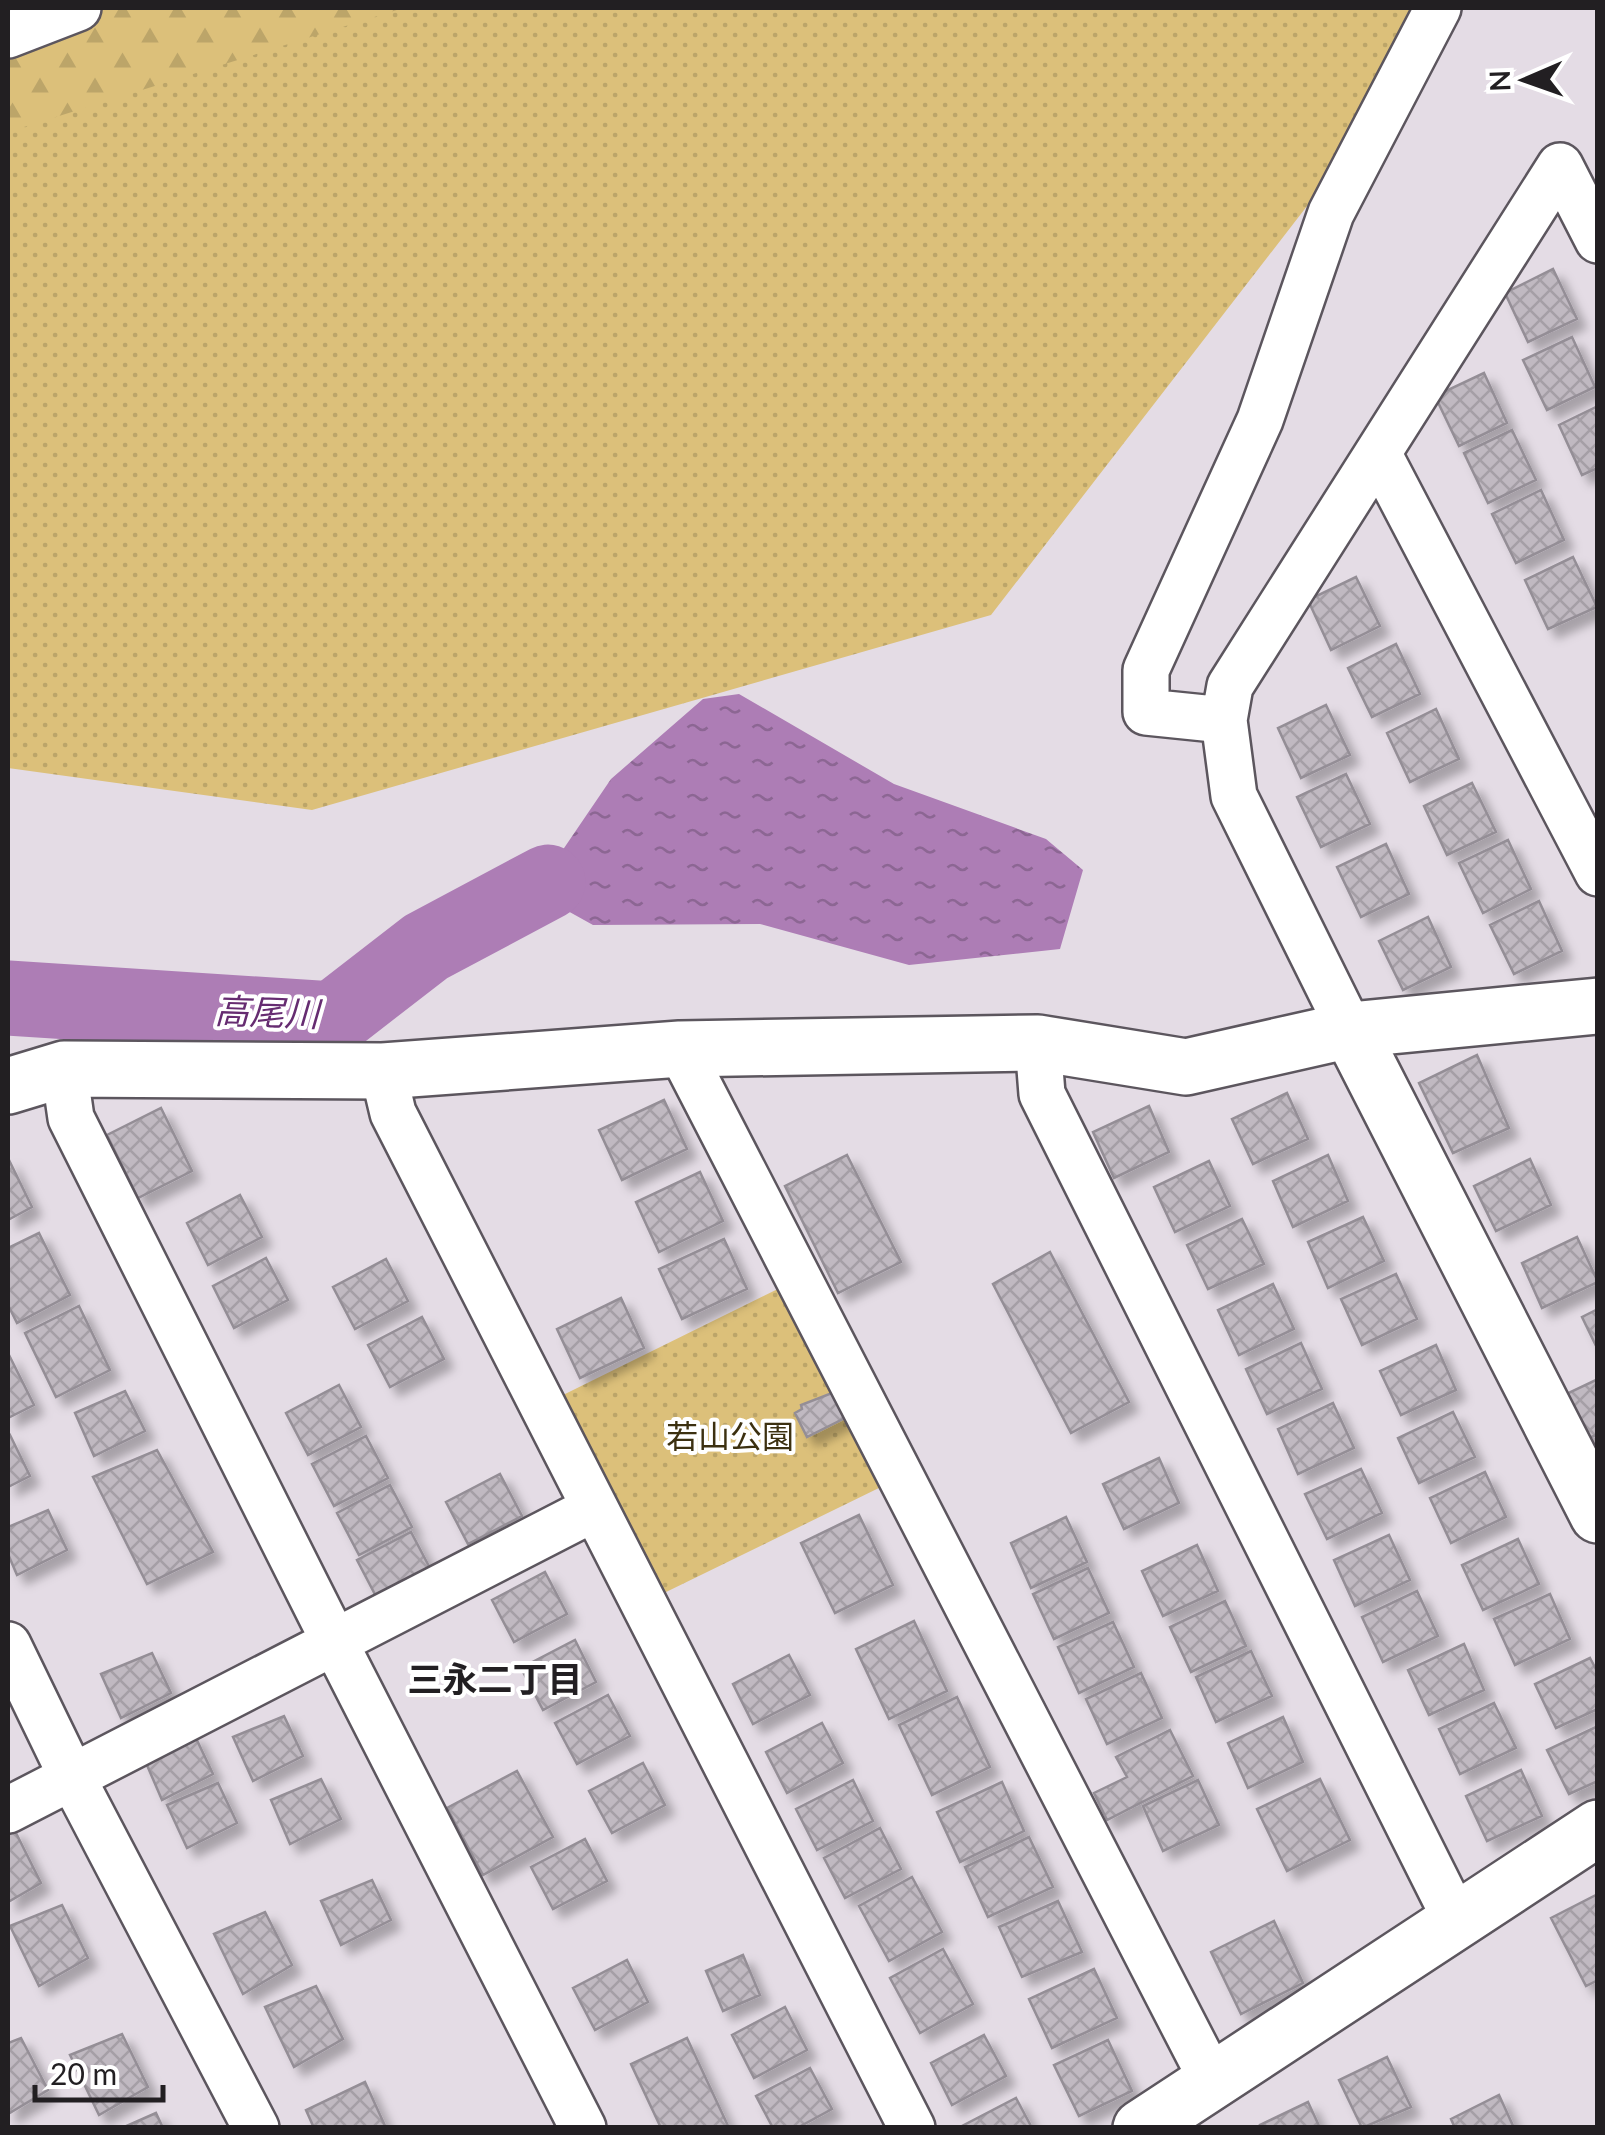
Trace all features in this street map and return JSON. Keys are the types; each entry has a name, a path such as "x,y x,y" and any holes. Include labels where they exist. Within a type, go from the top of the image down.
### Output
{"street":[{"path":"8,35 78,8"},
{"path":"1215,719 1146,712 1146,670 1260,420 1332,213 1438,8"},
{"path":"1598,240 1560,166 1230,686 1215,719 1234,796 1598,1515"},
{"path":"1378,453 1598,873"},
{"path":"8,1086 64,1069 384,1072 680,1049 1038,1043 1186,1067 1350,1030 1598,1006"},
{"path":"1038,1043 1042,1094 1456,1920"},
{"path":"680,1049 1212,2080"},
{"path":"64,1069 71,1118 334,1643 584,2128"},
{"path":"384,1072 393,1113 912,2128"},
{"path":"8,1810 594,1508"},
{"path":"8,1645 72,1777 256,2128"},
{"path":"1141,2128 1598,1828"}],"green space":[{"path":"8,8 1460,8 991,615 312,810 8,768"},
{"path":"8,8 403,8 8,132"},
{"name":"若山公園","path":"784,1286 883,1486 662,1594 561,1396"}],"water":[{"path":"739,694 894,784 1046,839 1083,870 1060,949 909,965 760,924 593,925 557,905 548,882 560,854 611,779 703,699"}],"building":[{"path":"1553,269 1577,319 1528,342 1505,293"},
{"path":"1572,337 1595,387 1547,410 1523,360"},
{"path":"1484,373 1507,423 1459,446 1435,396"},
{"path":"1598,406 1598,468 1582,475 1559,425"},
{"path":"1512,430 1536,480 1488,503 1464,453"},
{"path":"1541,490 1564,540 1516,563 1492,514"},
{"path":"1573,557 1597,607 1548,629 1525,580"},
{"path":"1356,577 1380,626 1331,650 1308,600"},
{"path":"1396,644 1420,694 1372,717 1348,668"},
{"path":"1326,705 1350,755 1301,778 1278,728"},
{"path":"1436,709 1459,759 1410,782 1387,733"},
{"path":"1346,774 1370,824 1321,847 1297,797"},
{"path":"1472,783 1496,832 1447,855 1424,806"},
{"path":"1508,840 1531,889 1483,913 1459,863"},
{"path":"1386,844 1409,894 1361,917 1337,867"},
{"path":"1539,901 1562,951 1514,974 1490,925"},
{"path":"1428,917 1451,967 1403,990 1379,941"},
{"path":"1477,1055 1509,1128 1453,1153 1419,1083"},
{"path":"1287,1093 1308,1139 1253,1164 1232,1119"},
{"path":"664,1100 687,1149 622,1180 599,1130"},
{"path":"1149,1106 1169,1152 1114,1178 1093,1132"},
{"path":"161,1108 192,1171 138,1198 107,1135"},
{"path":"847,1155 901,1262 838,1293 785,1186"},
{"path":"1328,1155 1348,1201 1293,1227 1273,1181"},
{"path":"8,1158 32,1207 8,1220"},
{"path":"1530,1159 1551,1205 1496,1231 1474,1186"},
{"path":"1209,1161 1230,1206 1175,1232 1154,1187"},
{"path":"700,1172 723,1221 659,1252 636,1202"},
{"path":"240,1195 262,1237 208,1265 187,1223"},
{"path":"1363,1217 1384,1261 1328,1288 1308,1242"},
{"path":"1242,1219 1264,1264 1208,1289 1187,1245"},
{"path":"39,1233 70,1295 17,1323 8,1305 8,1248"},
{"path":"1577,1237 1598,1282 1542,1308 1522,1263"},
{"path":"724,1239 747,1289 682,1319 659,1269"},
{"path":"1050,1252 1129,1402 1071,1433 993,1284"},
{"path":"266,1258 288,1300 234,1328 213,1286"},
{"path":"386,1259 408,1301 355,1329 333,1287"},
{"path":"1396,1274 1417,1319 1362,1345 1341,1299"},
{"path":"1273,1284 1294,1329 1239,1355 1218,1310"},
{"path":"621,1298 644,1348 580,1378 557,1329"},
{"path":"79,1306 110,1370 56,1397 25,1333"},
{"path":"1598,1309 1598,1350 1582,1317"},
{"path":"422,1317 444,1359 390,1387 368,1345"},
{"path":"1301,1343 1322,1389 1267,1414 1246,1369"},
{"path":"1436,1345 1456,1390 1401,1415 1380,1371"},
{"path":"8,1353 34,1405 8,1418"},
{"path":"1598,1379 1598,1434 1583,1441 1562,1396"},
{"path":"339,1385 361,1427 308,1455 286,1413"},
{"path":"125,1391 145,1431 94,1456 75,1413"},
{"path":"837,1391 849,1416 807,1437 795,1413 802,1409 801,1405"},
{"path":"1333,1403 1354,1448 1298,1474 1278,1429"},
{"path":"1453,1412 1475,1457 1419,1483 1398,1438"},
{"path":"366,1436 388,1478 334,1506 312,1464"},
{"path":"8,1437 30,1476 8,1487"},
{"path":"157,1450 213,1552 147,1584 93,1477"},
{"path":"1159,1458 1179,1503 1124,1529 1103,1484"},
{"path":"1361,1469 1382,1513 1327,1539 1305,1494"},
{"path":"1485,1472 1506,1517 1451,1543 1430,1498"},
{"path":"500,1474 522,1516 468,1544 446,1502"},
{"path":"390,1485 412,1527 359,1555 337,1513"},
{"path":"48,1510 67,1550 17,1575 8,1554 8,1527"},
{"path":"859,1515 893,1585 835,1613 801,1543"},
{"path":"1066,1517 1087,1562 1031,1588 1011,1543"},
{"path":"411,1532 433,1574 379,1602 357,1560"},
{"path":"1389,1535 1410,1580 1355,1606 1334,1560"},
{"path":"1518,1539 1539,1584 1483,1610 1462,1565"},
{"path":"1197,1545 1218,1591 1163,1616 1142,1571"},
{"path":"1088,1568 1109,1613 1054,1639 1033,1594"},
{"path":"545,1572 567,1614 514,1642 492,1600"},
{"path":"1417,1591 1438,1636 1383,1662 1362,1617"},
{"path":"1550,1594 1570,1639 1515,1665 1494,1619"},
{"path":"1225,1601 1246,1646 1191,1672 1170,1627"},
{"path":"914,1621 947,1691 889,1719 856,1649"},
{"path":"1113,1622 1134,1667 1079,1693 1058,1647"},
{"path":"575,1640 596,1682 543,1710 521,1668"},
{"path":"1464,1644 1484,1690 1429,1715 1408,1670"},
{"path":"1251,1651 1272,1696 1216,1722 1196,1677"},
{"path":"152,1653 171,1693 121,1718 101,1674"},
{"path":"789,1655 810,1695 753,1724 733,1684"},
{"path":"1590,1658 1598,1673 1598,1709 1556,1728 1535,1684"},
{"path":"1141,1673 1162,1718 1107,1744 1086,1699"},
{"path":"608,1695 630,1736 577,1764 555,1723"},
{"path":"957,1697 990,1767 932,1795 899,1725"},
{"path":"1494,1703 1516,1748 1460,1774 1439,1729"},
{"path":"284,1716 303,1756 253,1781 233,1737"},
{"path":"1283,1717 1303,1762 1248,1788 1228,1743"},
{"path":"822,1723 843,1763 787,1793 766,1752"},
{"path":"1598,1726 1598,1781 1569,1794 1547,1750"},
{"path":"1170,1730 1193,1776 1107,1820 1094,1793 1127,1777 1116,1757"},
{"path":"194,1734 213,1774 162,1800 143,1756"},
{"path":"643,1763 665,1805 612,1833 589,1791"},
{"path":"1521,1770 1542,1816 1487,1841 1466,1796"},
{"path":"517,1771 553,1837 483,1875 447,1808"},
{"path":"321,1779 341,1819 290,1844 271,1800"},
{"path":"1320,1779 1350,1840 1287,1871 1257,1809"},
{"path":"853,1780 873,1821 817,1850 796,1809"},
{"path":"1198,1780 1219,1825 1163,1851 1143,1806"},
{"path":"1002,1782 1024,1831 960,1862 937,1812"},
{"path":"218,1783 237,1823 187,1848 167,1805"},
{"path":"880,1828 901,1869 845,1898 824,1858"},
{"path":"14,1829 41,1883 8,1902 8,1832"},
{"path":"1029,1837 1053,1887 988,1917 965,1867"},
{"path":"585,1839 607,1881 553,1909 531,1867"},
{"path":"912,1877 942,1932 889,1961 859,1906"},
{"path":"372,1880 391,1920 341,1945 321,1901"},
{"path":"1596,1895 1598,1980 1586,1986 1551,1918"},
{"path":"1058,1901 1082,1952 1022,1977 999,1927"},
{"path":"62,1905 88,1958 39,1986 10,1926"},
{"path":"265,1912 292,1965 243,1994 214,1934"},
{"path":"1274,1921 1303,1983 1241,2014 1211,1952"},
{"path":"943,1949 973,2004 920,2033 890,1978"},
{"path":"743,1955 760,1995 723,2011 706,1971"},
{"path":"627,1960 648,2002 595,2030 573,1988"},
{"path":"1094,1969 1117,2018 1052,2048 1029,1999"},
{"path":"316,1986 343,2039 294,2067 265,2007"},
{"path":"785,2007 807,2050 754,2078 732,2035"},
{"path":"122,2034 148,2087 99,2115 70,2055"},
{"path":"984,2035 1006,2076 952,2105 931,2063"},
{"path":"21,2038 48,2090 8,2114 8,2043"},
{"path":"687,2038 729,2128 661,2128 631,2064"},
{"path":"1108,2040 1132,2091 1079,2116 1054,2065"},
{"path":"1387,2057 1411,2107 1362,2128 1339,2080"},
{"path":"810,2068 832,2109 797,2128 773,2128 756,2096"},
{"path":"365,2082 386,2128 314,2128 306,2110"},
{"path":"1499,2095 1514,2128 1455,2128 1451,2119"},
{"path":"1016,2098 1032,2128 963,2128 962,2126"},
{"path":"1308,2102 1320,2128 1261,2128 1260,2125"},
{"path":"156,2113 163,2128 122,2128"}],"waterway":[{"name":"高尾川","path":"8,998 333,1019 426,947 548,882"}],"district":[{"name":"三永二丁目","path":"495,1680"}]}
